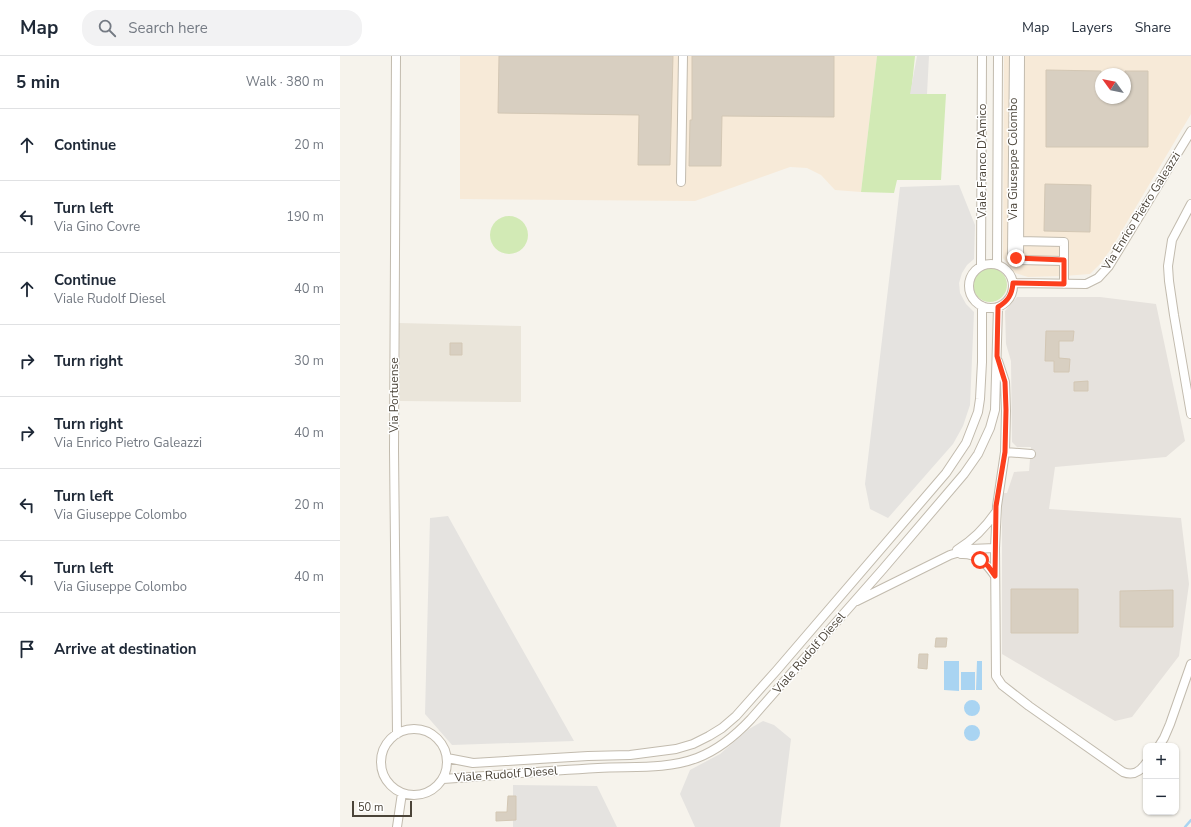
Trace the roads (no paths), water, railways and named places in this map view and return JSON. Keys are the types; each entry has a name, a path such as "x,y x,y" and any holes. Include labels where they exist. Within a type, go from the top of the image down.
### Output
{"street":[{"name":"Via Portuense","path":"396,56 394,450 397,734"},
{"path":"681,182 683,56"},
{"name":"Viale Franco D'Amico","path":"981,266 982,56"},
{"name":"Viale Franco D'Amico","path":"996,264 998,56"},
{"name":"Via Giuseppe Colombo","path":"1014,56 1012,252 1014,257 1019,260"},
{"name":"Via Giuseppe Colombo","path":"1019,260 1020,56"},
{"name":"Via Enrico Pietro Galeazzi","path":"1013,283 1086,284 1098,278 1110,266 1191,131"},
{"path":"1191,204 1172,240 1168,266 1173,308 1191,414"},
{"path":"1019,241 1064,242 1064,284"},
{"path":"1019,260 1064,260"},
{"path":"986,264 996,264 1007,271 1013,283 1012,290 1009,298 1004,303 998,307 987,308 976,302 971,297 968,283 975,270 986,264"},
{"name":"Viale Rudolf Diesel","path":"447,758 473,763 630,755 665,751 676,749 701,740 716,732 728,723 777,670 946,473 963,450 974,427 980,404 982,306"},
{"name":"Viale Rudolf Diesel","path":"443,779 675,764 703,755 725,742 744,726 853,603 959,479 978,454 990,428 995,410 998,307"},
{"path":"997,356 1006,387 1005,452 996,512 995,673 997,679 1002,685 1067,733 1123,772 1129,774 1134,773 1143,767"},
{"path":"1005,452 1031,454"},
{"path":"950,555 977,535 996,512"},
{"path":"853,603 950,555 970,549 995,548"},
{"path":"950,555 966,554 975,556 986,564 995,576"},
{"path":"1161,743 1170,724 1191,664"},
{"path":"408,730 418,730 429,733 438,739 444,748 447,758 443,779 429,792 421,795 402,793 393,788 386,780 382,770 381,760 389,741 397,734 408,730"},
{"path":"397,827 402,793"}],"water":[{"path":"944,661 959,661 959,691 944,690"},
{"path":"977,661 982,661 982,690 976,690"},
{"path":"961,672 975,672 975,690 961,690"},
{"path":"972,700 979,705 980,708 975,715 972,716 965,711 964,708 969,701"},
{"path":"969,725 975,725 980,730 978,739 975,741 969,741 964,736 964,730"}],"waterway":[{"path":"1185,827 1191,820"}]}
